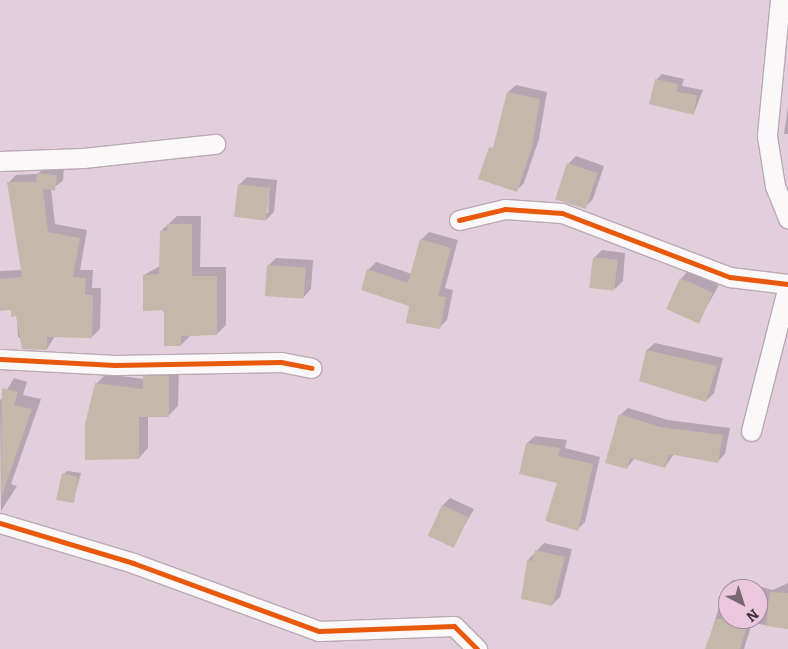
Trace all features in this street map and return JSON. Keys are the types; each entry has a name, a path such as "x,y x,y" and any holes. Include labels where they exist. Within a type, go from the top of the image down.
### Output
{"street":[{"path":"780,0 767,136 775,186 788,218"},
{"path":"0,161 83,158 215,144"},
{"path":"459,220 505,209 562,213 730,277 788,285 751,431"},
{"path":"0,359 115,365 280,362 311,368"},
{"path":"0,523 133,563 319,631 454,626 476,649"}],"building":[{"path":"655,79 678,84 677,92 697,95 694,115 649,104"},
{"path":"507,92 540,99 532,147 517,192 478,179 489,147 493,148"},
{"path":"567,163 597,173 586,209 555,199"},
{"path":"37,173 57,175 55,191 43,189 48,232 80,238 73,277 86,278 85,295 93,295 92,338 47,337 47,350 22,349 16,316 11,317 11,310 0,311 0,279 22,277 7,182 36,182"},
{"path":"238,184 270,188 266,221 234,217"},
{"path":"167,224 192,224 192,276 217,276 217,335 181,336 181,346 164,346 164,310 143,311 143,275 159,274 160,231 167,231"},
{"path":"420,239 451,248 438,296 446,297 440,329 406,323 409,306 361,290 367,269 408,283"},
{"path":"593,257 618,260 614,291 589,288"},
{"path":"267,265 306,268 304,299 265,296"},
{"path":"680,278 713,293 699,324 666,309"},
{"path":"646,350 717,366 706,402 639,381"},
{"path":"143,376 169,376 169,417 139,417 139,459 85,460 85,424 95,383 143,389"},
{"path":"2,388 18,392 14,405 32,409 1,498"},
{"path":"619,414 660,427 723,435 718,463 669,454 665,468 630,458 627,469 605,463"},
{"path":"526,443 560,448 558,456 593,464 578,531 545,521 557,483 519,474"},
{"path":"62,473 78,477 74,503 56,500"},
{"path":"442,505 468,517 454,548 428,536"},
{"path":"535,550 565,557 552,606 521,599 527,560 532,561"},
{"path":"770,592 788,593 788,629 768,626"},
{"path":"716,619 718,619 718,629 746,629 740,649 705,649"}],"cycle path":[{"path":"459,220 505,209 562,213 730,277 788,284"},
{"path":"0,359 115,365 281,362 311,368"},
{"path":"0,523 133,563 319,631 454,626 477,649"}]}
